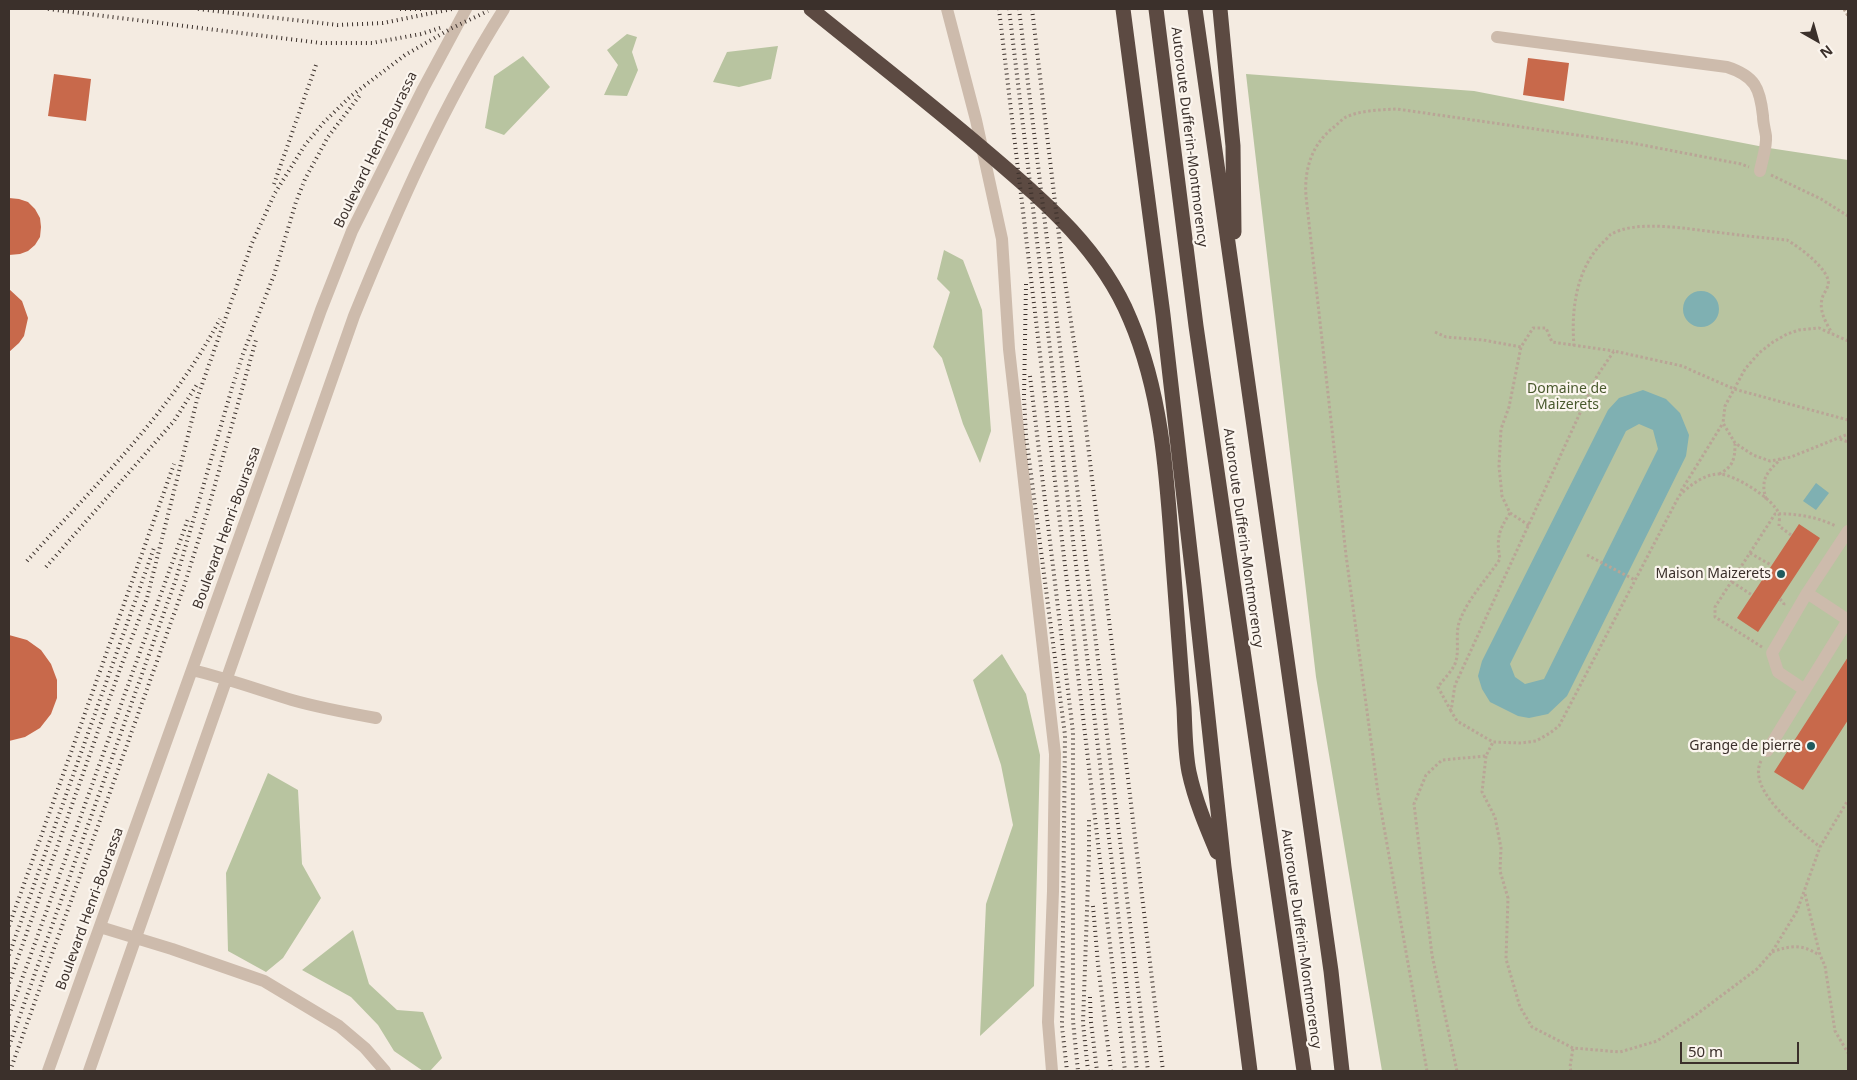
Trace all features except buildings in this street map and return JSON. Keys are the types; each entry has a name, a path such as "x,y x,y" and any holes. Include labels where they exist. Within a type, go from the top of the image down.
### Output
{"highway":[{"path":"811,9 955,124 1039,196 1069,226 1098,262 1117,291 1130,318 1142,349 1157,410 1163,446 1188,771 1199,809 1224,868"},
{"path":"1123,9 1170,382 1224,868 1250,1071"},
{"name":"Autoroute Dufferin-Montmorency","path":"1156,9 1196,326 1304,1071"},
{"name":"Autoroute Dufferin-Montmorency","path":"1195,9 1331,971 1342,1071"},
{"path":"1220,9 1233,146 1234,294"},
{"path":"1331,971 1350,1071"}],"street":[{"name":"Boulevard Henri-Bourassa","path":"48,1071 318,320 352,231 423,89 466,9"},
{"path":"89,1071 137,939 354,316 417,169 454,97 504,9"},
{"path":"947,9 976,120 1002,239 1009,349 1054,754 1053,891 1048,1022 1052,1071"},
{"path":"1497,37 1727,67 1741,72 1751,79 1757,88 1761,100 1766,137 1760,171"},
{"path":"1806,690 1778,672 1772,653 1807,593 1848,531"},
{"path":"1767,751 1848,620 1807,593"},
{"path":"192,670 228,679 292,700 376,718"},
{"path":"100,927 172,949 264,982 339,1026 365,1048 385,1071"}],"path":[{"path":"1844,9 1848,15"},
{"path":"1427,1071 1378,793 1346,554 1305,180 1312,154 1323,135 1346,117 1370,110 1396,109 1632,143 1741,164 1774,176 1821,199 1848,216"},
{"path":"1574,346 1572,328 1574,302 1581,277 1593,253 1611,235 1632,228 1656,226 1787,240 1802,248 1814,259 1828,280 1828,285 1821,302 1822,310 1832,333"},
{"path":"1530,526 1510,513 1502,496 1499,466 1501,429 1509,407 1521,347 1533,328 1546,328 1552,342 1614,351 1682,366 1734,389 1848,420"},
{"path":"1510,513 1501,527 1497,543 1500,559 1480,586 1459,622 1455,665 1438,687 1458,721 1493,742 1521,743 1536,741 1550,734 1559,726 1678,496 1723,423 1725,406 1745,369 1760,353 1786,334 1799,330 1819,328 1848,341"},
{"path":"1435,332 1446,337 1483,340 1521,347"},
{"path":"1451,711 1455,685 1530,526 1597,376 1614,351"},
{"path":"1723,423 1735,443 1753,455 1770,461 1791,457 1848,434"},
{"path":"1839,439 1848,442"},
{"path":"1678,496 1688,486 1727,470 1732,464 1735,455 1735,443"},
{"path":"1766,499 1763,487 1766,478 1771,469 1782,458"},
{"path":"1719,474 1737,479 1757,491 1779,514 1779,526 1791,535"},
{"path":"1772,653 1715,617 1715,607 1775,514 1806,516 1824,520 1848,531"},
{"path":"1750,553 1771,566"},
{"path":"1587,555 1635,580"},
{"path":"1732,582 1752,595"},
{"path":"1493,742 1486,756 1482,792 1495,817 1501,848 1500,871 1508,898 1506,959 1520,1007 1532,1027 1574,1048 1620,1052 1657,1041 1757,969 1772,952 1797,911 1820,847 1848,800"},
{"path":"1767,751 1759,763 1758,774 1770,800 1786,818 1820,847"},
{"path":"1457,1071 1432,955 1414,804 1426,775 1442,760 1486,756"},
{"path":"1804,893 1824,966 1835,1031 1848,1053"},
{"path":"1772,952 1781,949 1806,947 1820,955"},
{"path":"1571,1071 1570,1067 1574,1048"}],"green space":[{"path":"627,34 637,37 632,52 638,70 627,96 604,95 618,65 607,50"},
{"path":"778,46 771,79 739,87 713,82 727,52"},
{"path":"523,56 550,87 504,135 485,128 494,76"},
{"name":"Domaine de Maizerets","path":"1246,74 1474,91 1769,148 1848,160 1848,1071 1382,1071 1316,677"},
{"path":"944,250 963,260 982,310 991,431 980,463 963,424 942,358 933,347 950,292 937,279"},
{"path":"1002,654 1026,694 1040,755 1034,986 980,1036 986,904 1013,825 1001,765 973,680"},
{"path":"268,773 298,790 302,864 321,898 283,958 266,972 228,951 226,873"},
{"path":"353,930 369,984 397,1010 423,1012 442,1058 430,1071 423,1071 394,1051 378,1025 351,997 302,970"}],"water":[{"path":"1701,291 1708,292 1714,296 1718,302 1718,316 1714,322 1708,326 1701,327 1694,326 1688,322 1684,316 1683,309 1684,302 1688,296 1694,292"},
{"path":"1643,390 1666,399 1680,413 1689,435 1686,456 1567,696 1548,714 1529,718 1518,716 1490,702 1482,689 1478,676 1482,661 1608,410 1619,398","holes":["1639,424 1653,430 1658,449 1544,679 1525,684 1515,677 1510,664 1626,431"]},
{"path":"1816,483 1829,493 1816,510 1803,501"}],"railway":[{"path":"48,9 321,43 372,43 421,34 443,27"},
{"path":"198,9 338,25 383,23 452,9"},
{"path":"400,9 423,9"},
{"path":"999,9 1125,1071"},
{"path":"1009,9 1137,1071"},
{"path":"1019,9 1148,1071"},
{"path":"1032,9 1062,261 1083,403 1163,1071"},
{"path":"9,983 147,598 198,396 252,243 275,193 305,145 324,122 351,96 405,55 450,29 488,11"},
{"path":"274,184 316,65"},
{"path":"9,1046 176,579 232,388 243,354 274,275 296,202 305,179 328,137 360,95"},
{"path":"1026,284 1024,398 1026,436 1065,735 1062,1026 1067,1071"},
{"path":"27,561 156,416 201,353 220,319"},
{"path":"10,1071 184,586 207,513 256,340"},
{"path":"1030,376 1073,732 1073,1021 1078,1071"},
{"path":"46,567 174,421 198,383"},
{"path":"9,926 174,464"},
{"path":"9,1015 188,519"},
{"path":"9,955 154,548"},
{"path":"1088,1071 1083,1023 1089,817"},
{"path":"1093,906 1111,1071"},
{"path":"1090,997 1097,1071"}],"place":[{"name":"Maison Maizerets","path":"1781,574"},
{"name":"Grange de pierre","path":"1811,746"}]}
